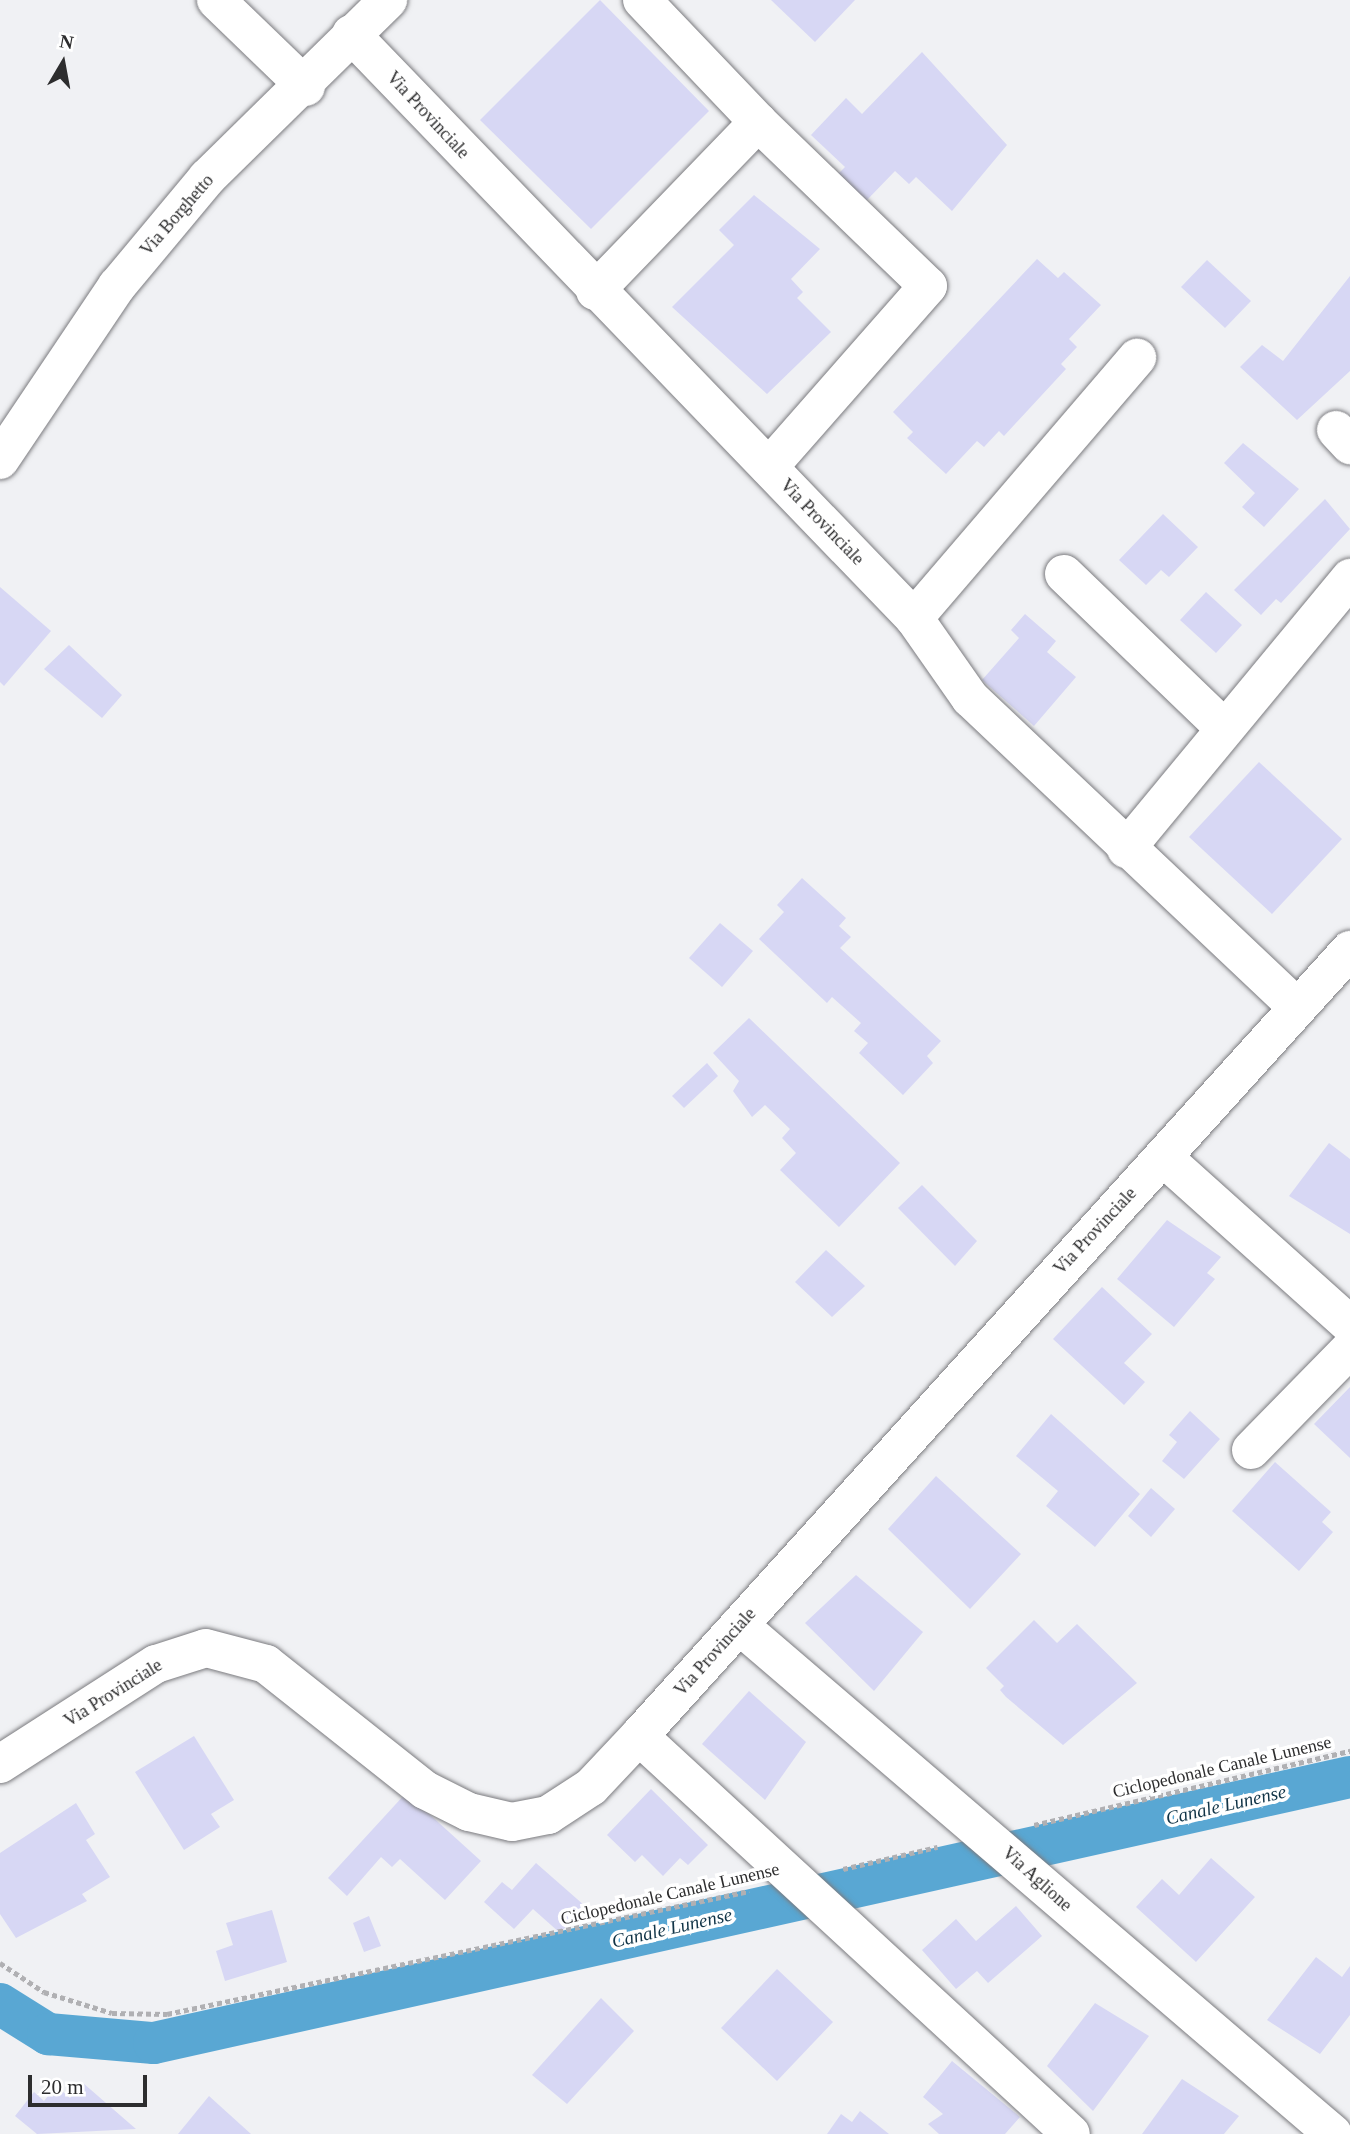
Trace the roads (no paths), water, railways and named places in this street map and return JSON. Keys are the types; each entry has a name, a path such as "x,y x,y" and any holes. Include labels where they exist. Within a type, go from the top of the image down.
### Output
{"street":[{"path":"216,0 306,87"},
{"name":"Via Borghetto","path":"0,460 117,286 207,178 306,87 351,34 388,0"},
{"path":"642,0 758,122 928,286 769,467"},
{"name":"Via Provinciale","path":"351,34 595,291 914,618 970,698 1126,849 1296,1006"},
{"path":"595,291 758,122"},
{"path":"914,618 1138,358"},
{"path":"1064,574 1222,726"},
{"path":"1126,849 1222,726 1350,578"},
{"name":"Via Provinciale","path":"0,1764 156,1664 206,1648 266,1664 425,1790 469,1812 512,1822 548,1815 591,1787 639,1736 1164,1158 1296,1006 1350,950"},
{"path":"1164,1158 1350,1325"},
{"path":"1251,1450 1350,1349"},
{"name":"Via Aglione","path":"739,1625 1333,2134"},
{"path":"639,1736 842,1927 1071,2134"}],"waterway":[{"name":"Canale Lunense","path":"0,2004 48,2034 154,2043 1350,1777"}]}
